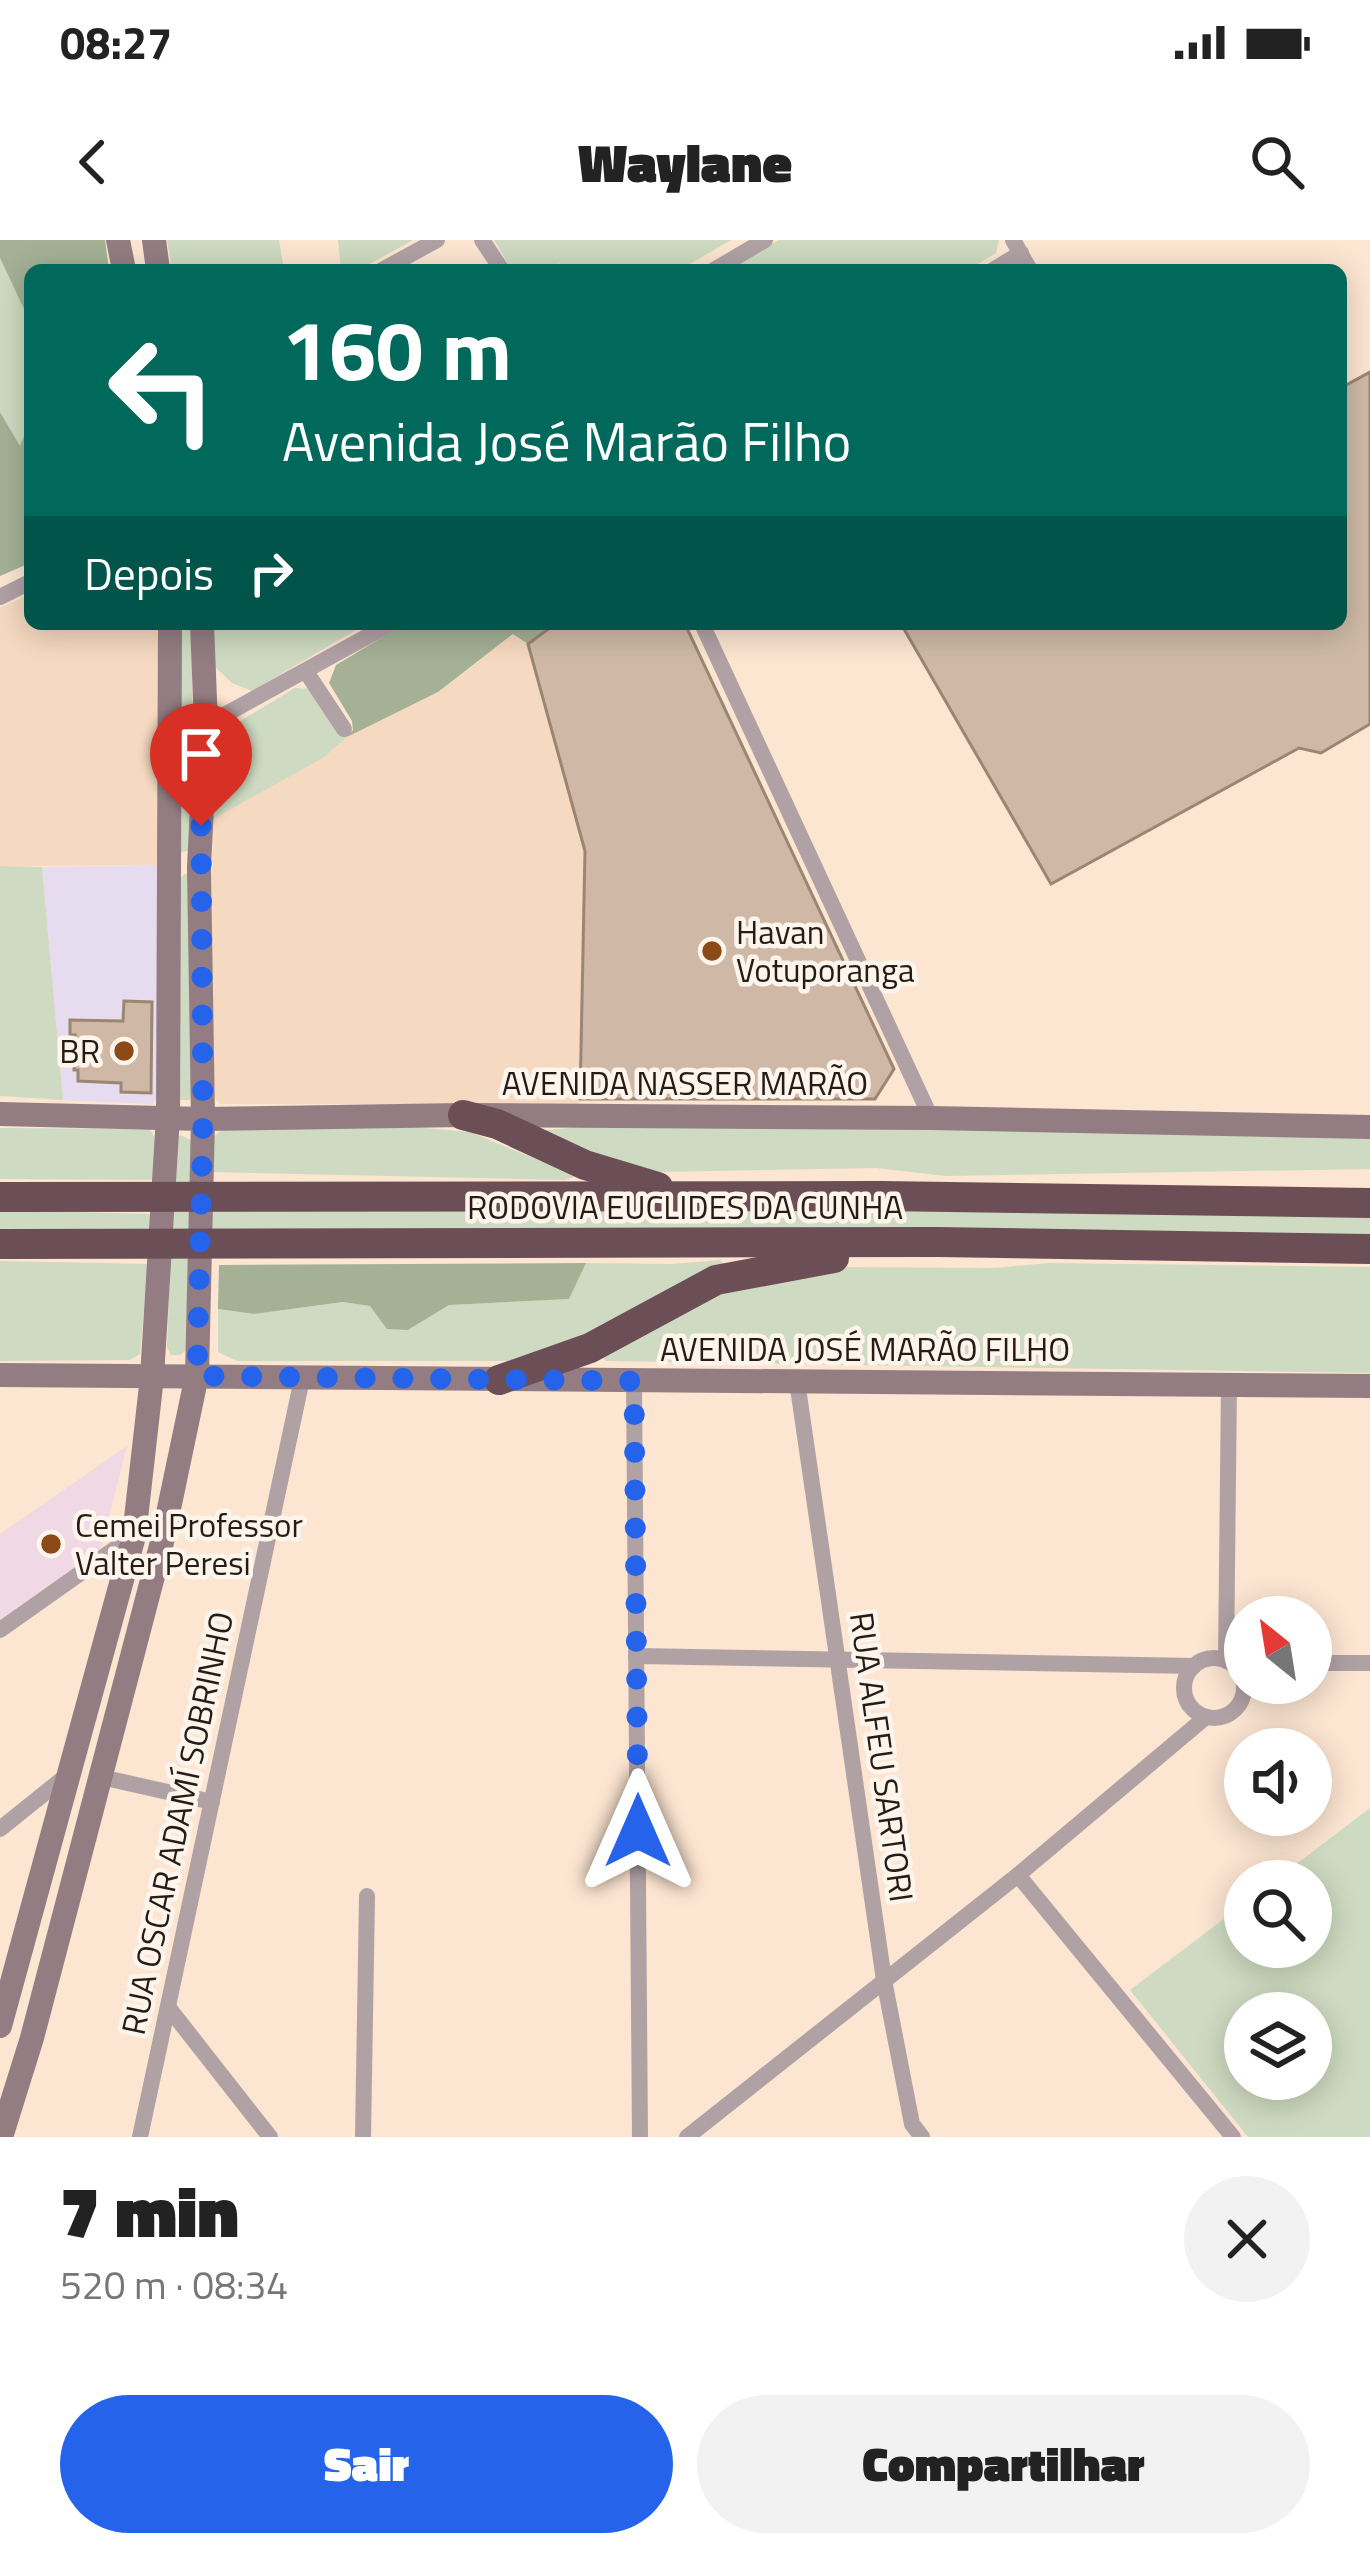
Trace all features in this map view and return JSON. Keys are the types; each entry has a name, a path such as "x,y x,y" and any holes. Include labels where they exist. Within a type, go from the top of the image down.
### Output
{"highway":[{"path":"463,1115 497,1124 585,1166 692,1197"},
{"name":"RODOVIA EUCLIDES DA CUNHA","path":"0,1198 882,1196 1370,1204"},
{"path":"500,1380 590,1348 716,1280 937,1242"},
{"name":"RODOVIA EUCLIDES DA CUNHA","path":"0,1244 937,1242 1370,1250"}],"main road":[{"path":"0,2026 134,1536 152,1377 168,1117 170,630"},
{"path":"1,2137 6,2101 101,1777 162,1542 197,1376 203,1119 199,868 206,725 202,630"},
{"path":"172,867 199,868"},
{"name":"AVENIDA NASSER MARÃO","path":"0,1114 203,1119 463,1115 932,1118 1370,1127"},
{"name":"AVENIDA JOSÉ MARÃO FILHO","path":"0,1375 1370,1386"},
{"path":"134,1536 162,1542"},
{"path":"71,1771 101,1777"}],"street":[{"path":"393,264 437,240"},
{"path":"724,264 765,240"},
{"path":"206,725 380,630"},
{"path":"705,630 932,1118"},
{"path":"307,673 344,729"},
{"name":"RUA OSCAR ADAMÍ SOBRINHO","path":"140,2137 302,1379"},
{"path":"634,1381 640,2137"},
{"name":"RUA ALFEU SARTORI","path":"797,1382 884,1980 912,2124 922,2137"},
{"path":"1228,1384 1228,1596"},
{"path":"0,1630 134,1536"},
{"path":"636,1656 1194,1666 1224,1658"},
{"path":"1332,1663 1370,1663"},
{"path":"1189,1728 1184,1684 1194,1666"},
{"path":"687,2137 1018,1875 1189,1728 1206,1717 1223,1716 1236,1704"},
{"path":"1189,1705 1206,1717"},
{"path":"0,1829 71,1771"},
{"path":"101,1777 212,1802"},
{"path":"1018,1875 1233,2137"},
{"path":"363,2137 367,1896"},
{"path":"168,2007 269,2137"}],"shaded area":[{"path":"24,597 24,630 158,630 159,865 0,866 0,608"},
{"path":"514,634 528,644 585,851 580,1104 220,1104 210,1091 213,819 323,758 347,737 438,692"},
{"path":"159,865 160,1094 152,1104 63,1100 42,867"},
{"name":"Cemei Professor Valter Peresi","path":"127,1446 99,1554 0,1623 0,1534"}],"green space":[{"path":"0,240 105,240 108,264 24,264 24,309 0,258"},
{"path":"167,240 279,240 283,264 171,264"},
{"path":"338,240 413,240 370,264 340,264"},
{"path":"494,240 731,240 690,264 508,264"},
{"path":"779,240 999,240 996,253 978,264 739,264"},
{"path":"0,258 24,309 24,437 20,447 0,412"},
{"path":"0,412 20,446 24,436 24,566 0,576"},
{"path":"178,630 192,630 193,849 180,853"},
{"path":"211,630 356,630 252,691 232,683 211,663"},
{"path":"394,630 547,630 528,644 513,634 438,692 347,737 353,730 352,721 329,683 336,665"},
{"path":"295,688 311,689 347,737 323,758 213,819 214,743 224,731"},
{"path":"0,866 42,867 63,1100 0,1096"},
{"path":"190,875 193,1094 189,1100 179,1100 178,880"},
{"path":"629,1123 1370,1134 1370,1169 946,1176 876,1168 658,1172 588,1161 535,1131"},
{"path":"390,1125 470,1132 577,1176 565,1180 210,1172 212,1138 222,1130"},
{"path":"0,1128 150,1129 155,1138 155,1180 0,1179"},
{"path":"180,1135 191,1140 186,1350 171,1355 167,1347 175,1139"},
{"path":"694,1205 1370,1212 1370,1240 208,1235 207,1211"},
{"path":"0,1210 152,1214 150,1234 0,1232"},
{"path":"721,1260 725,1267 582,1340 513,1361 237,1361 218,1352 218,1309 254,1314 343,1302 370,1306 408,1330 449,1305 569,1299 586,1263"},
{"path":"0,1261 148,1264 140,1354 130,1360 0,1361"},
{"path":"586,1263 569,1299 449,1305 408,1330 387,1329 370,1306 343,1302 254,1314 218,1309 219,1265"},
{"path":"1049,1263 1370,1267 1370,1373 606,1361 601,1354 721,1284 837,1267 994,1268"},
{"path":"1370,1808 1370,2137 1248,2137 1130,1990 1224,1919 1224,1968 1332,1968 1332,1860 1302,1860"}],"building":[{"path":"1370,372 1370,724 1321,753 1299,748 1051,884 905,630 1347,630 1347,385"},
{"name":"Havan Votuporanga","path":"547,630 688,630 894,1069 875,1099 580,1099 585,851 528,644"},
{"name":"BR","path":"124,1001 152,1002 151,1093 121,1092 121,1083 78,1081 78,1070 74,1070 75,1035 70,1035 70,1020 123,1021"}],"place":[{"name":"Havan Votuporanga","path":"712,951"},
{"name":"BR","path":"124,1051"},
{"name":"Cemei Professor Valter Peresi","path":"51,1544"}],"route":[{"path":"201,826 203,1119 197,1376 634,1381 638,1831"}]}
